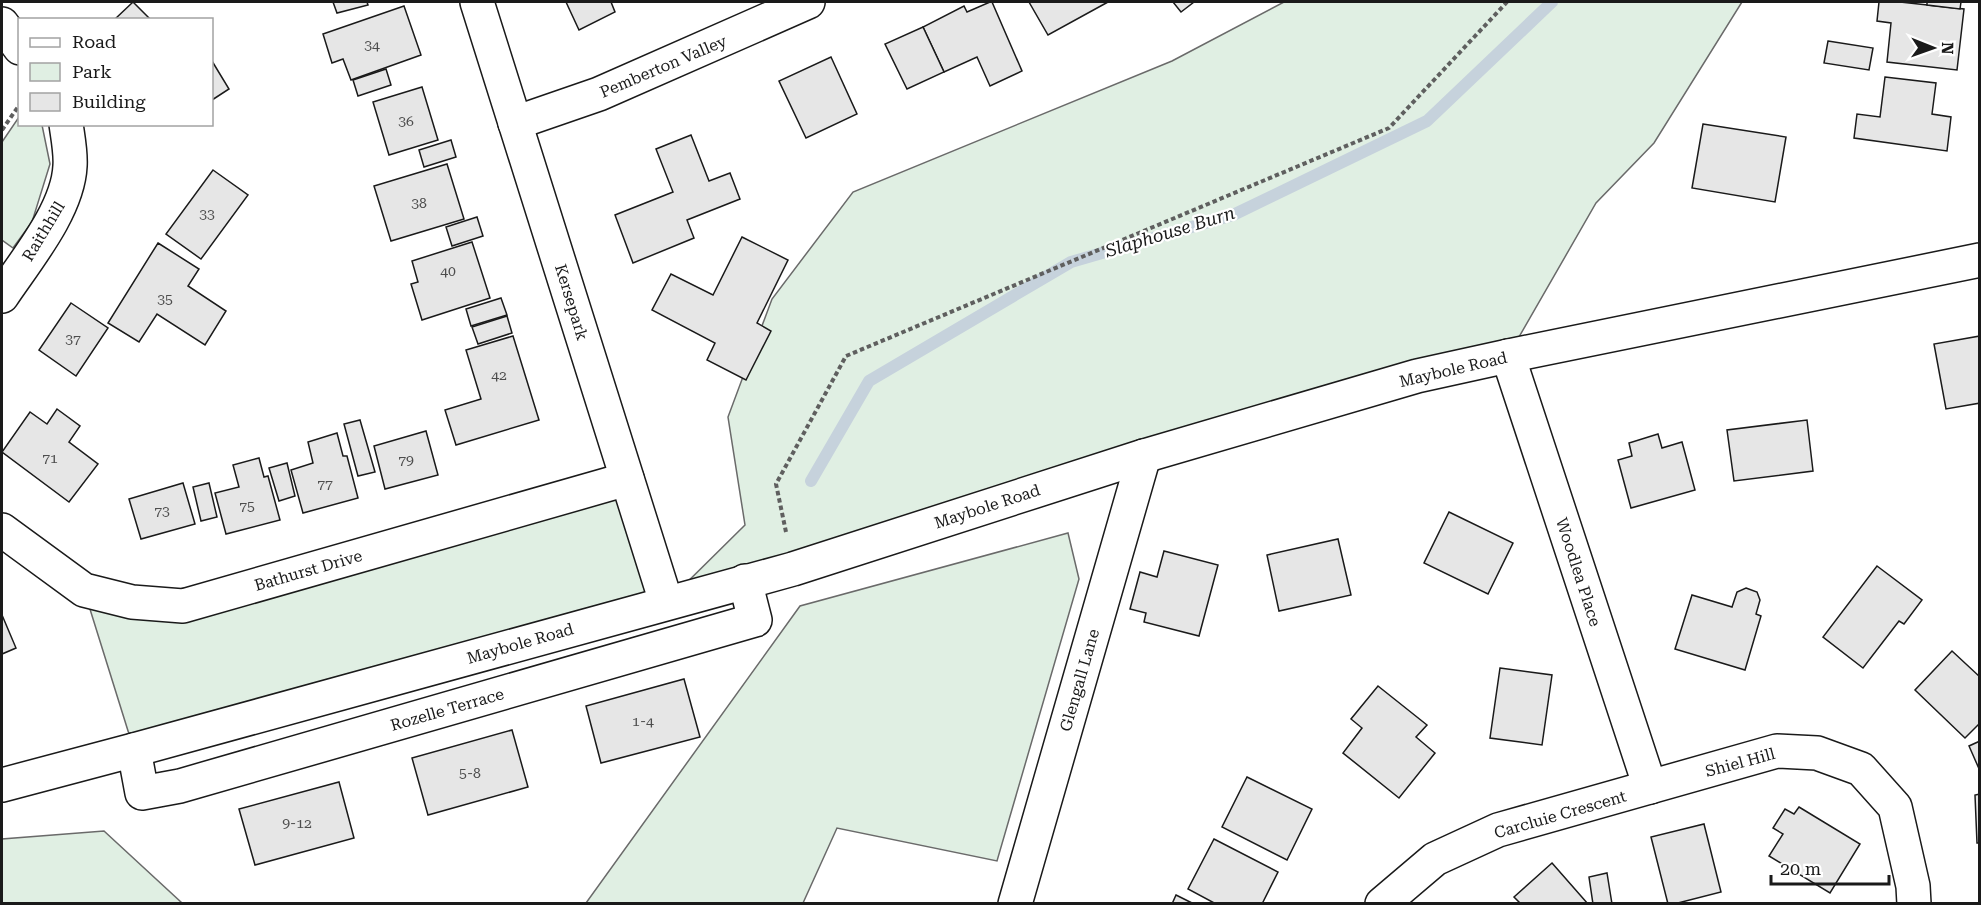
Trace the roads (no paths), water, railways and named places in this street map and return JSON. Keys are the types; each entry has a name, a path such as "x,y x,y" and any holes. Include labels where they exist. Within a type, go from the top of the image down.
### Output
{"street":[{"name":"Kersepark","path":"477,2 666,603"},
{"name":"Pemberton Valley","path":"515,123 599,94 808,2"},
{"path":"2,24 18,45"},
{"name":"Raithhill","path":"2,296 53,219 65,194 70,166 66,126"},
{"name":"Maybole Road","path":"2,784 134,750 793,568 1144,456 1417,376 1980,260"},
{"name":"Woodlea Place","path":"1508,356 1650,788"},
{"name":"Glengall Lane","path":"1015,903 1144,456"},
{"name":"Bathurst Drive","path":"2,530 84,590 132,602 183,606 627,478"},
{"name":"Rozelle Terrace","path":"134,750 142,793 180,786 755,620 745,581"},
{"name":"Shiel Hill","path":"1650,788 1777,751 1817,753 1861,769 1895,807 1913,886 1914,903"},
{"name":"Carcluie Crescent","path":"1382,903 1435,859 1498,830 1650,788"}],"waterway":[{"name":"Slaphouse Burn","path":"811,481 869,381 1071,262 1233,215 1427,121 1552,2"}]}
